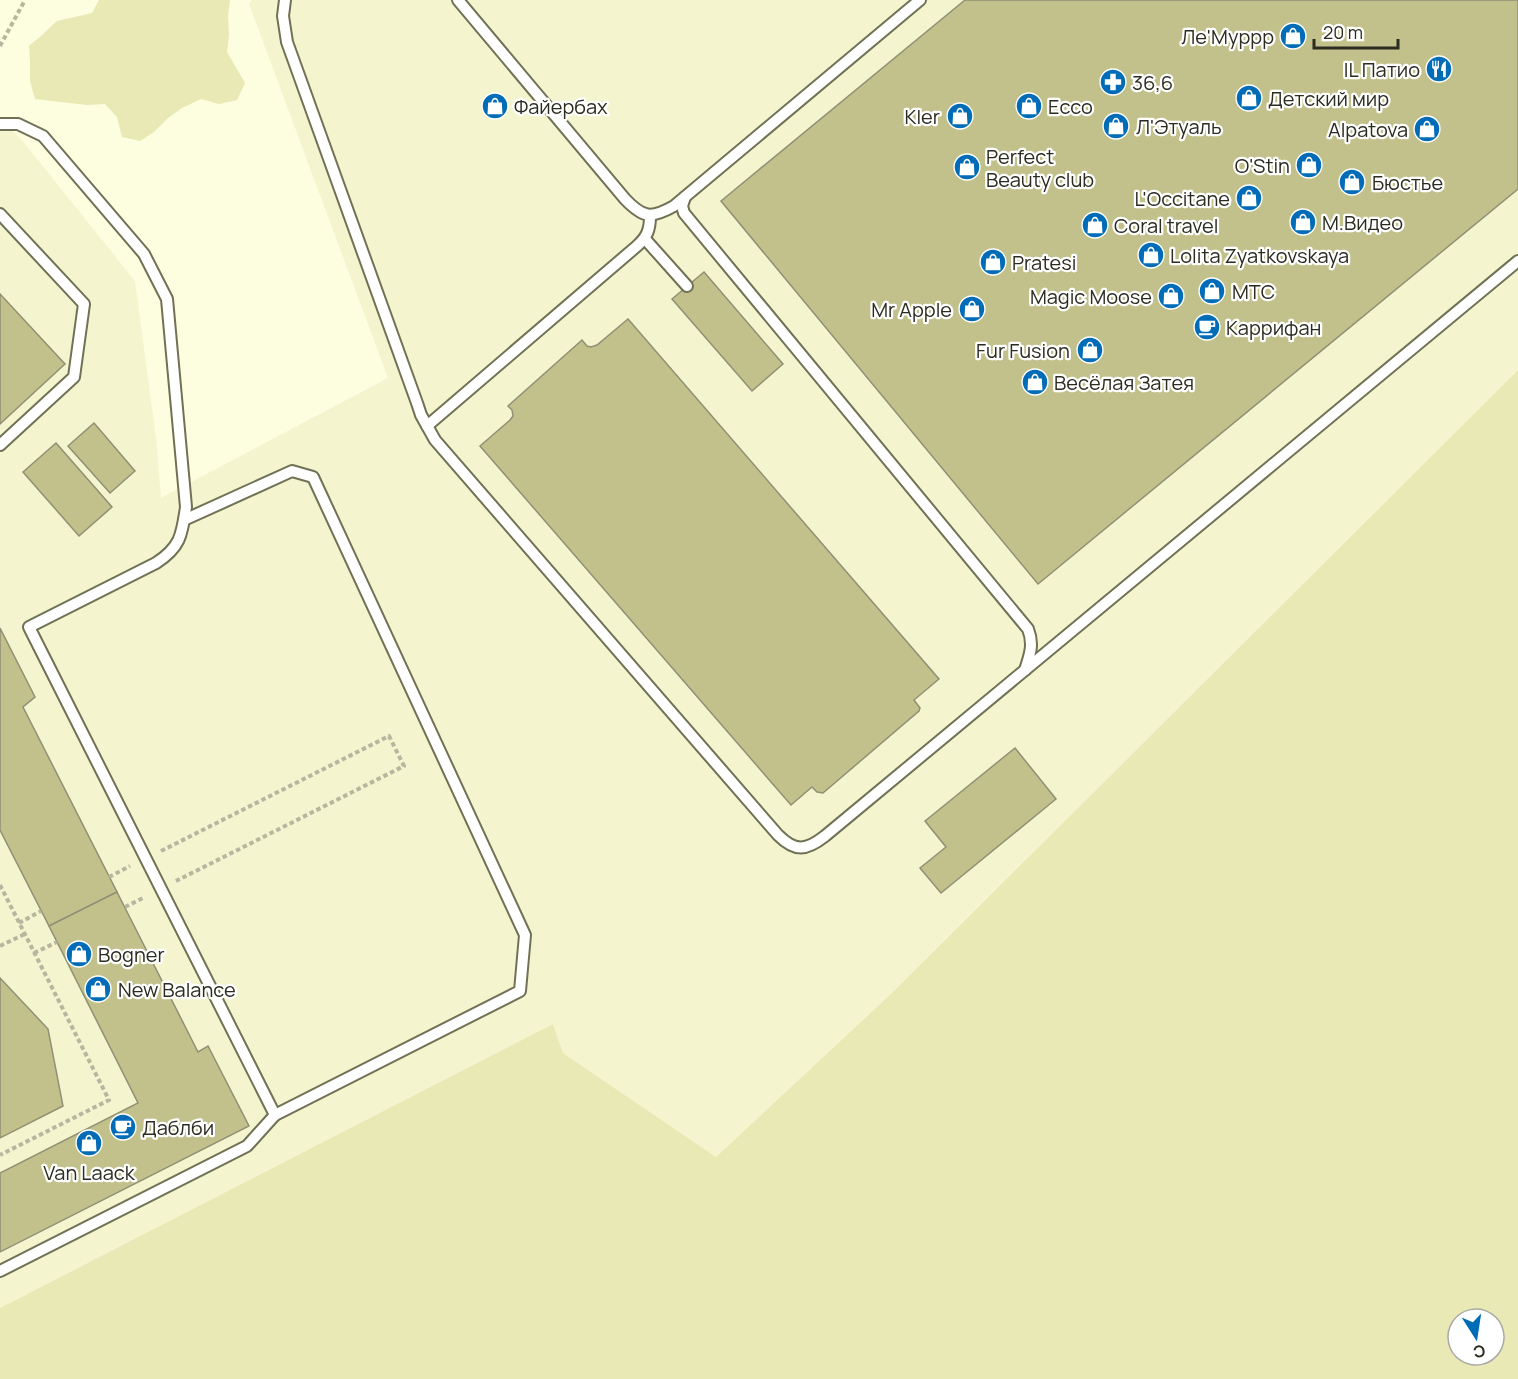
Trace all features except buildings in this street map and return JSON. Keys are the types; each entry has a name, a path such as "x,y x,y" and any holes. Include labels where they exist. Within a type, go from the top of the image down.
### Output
{"lane":[{"path":"285,0 283,16 287,42 427,426 443,451 778,835 793,847 807,847 818,842 1518,261"},
{"path":"458,0 625,199 642,214 650,216 658,215 674,206 920,0"},
{"path":"0,124 18,124 43,136 144,254 167,299 186,507 182,536 166,556 156,563 29,627 275,1115"},
{"path":"685,197 682,206 684,213 1028,629 1031,636 1031,649 1025,670"},
{"path":"0,214 84,304 74,377 0,445"},
{"path":"427,426 645,239 650,225 650,216"},
{"path":"645,239 687,286"},
{"path":"0,1270 247,1146 275,1115 520,991 525,935 313,477 292,471 184,520"}],"path":[{"path":"0,46 25,0"},
{"path":"110,877 389,736 404,766 125,908"},
{"path":"0,885 109,1100 0,1155"},
{"path":"19,923 41,911"},
{"path":"0,946 25,934"},
{"path":"34,953 57,942"}],"shaded area":[{"path":"99,0 230,0 227,52 245,83 237,100 219,104 201,99 182,108 140,141 122,137 117,117 105,104 87,105 35,99 30,81 29,46 57,21 92,13"},
{"path":"252,0 1518,0 1518,370 894,991 716,1157 563,1053 553,1024 0,1308 0,119 21,139 135,281 156,438 161,498 388,378 249,4"},
{"path":"1518,370 1518,1379 0,1379 0,1308 553,1024 563,1053 716,1157 894,991"}],"place":[{"name":"Ле'Муррр","path":"1293,36"},
{"name":"IL Патио","path":"1439,69"},
{"name":"36,6","path":"1113,82"},
{"name":"Детский мир","path":"1249,98"},
{"name":"Файербах","path":"495,106"},
{"name":"Ecco","path":"1029,106"},
{"name":"Kler","path":"960,116"},
{"name":"Л'Этуаль","path":"1116,126"},
{"name":"Alpatova","path":"1427,129"},
{"name":"O'Stin","path":"1309,165"},
{"name":"Perfect Beauty club","path":"967,167"},
{"name":"Бюстье","path":"1352,182"},
{"name":"L'Occitane","path":"1249,198"},
{"name":"М.Видео","path":"1303,222"},
{"name":"Coral travel","path":"1095,225"},
{"name":"Lolita Zyatkovskaya","path":"1151,255"},
{"name":"Pratesi","path":"993,262"},
{"name":"МТС","path":"1212,291"},
{"name":"Magic Moose","path":"1171,296"},
{"name":"Mr Apple","path":"972,309"},
{"name":"Каррифан","path":"1207,327"},
{"name":"Fur Fusion","path":"1090,350"},
{"name":"Весёлая Затея","path":"1035,382"},
{"name":"Bogner","path":"79,954"},
{"name":"New Balance","path":"98,989"},
{"name":"Даблби","path":"123,1127"},
{"name":"Van Laack","path":"89,1143"}]}
